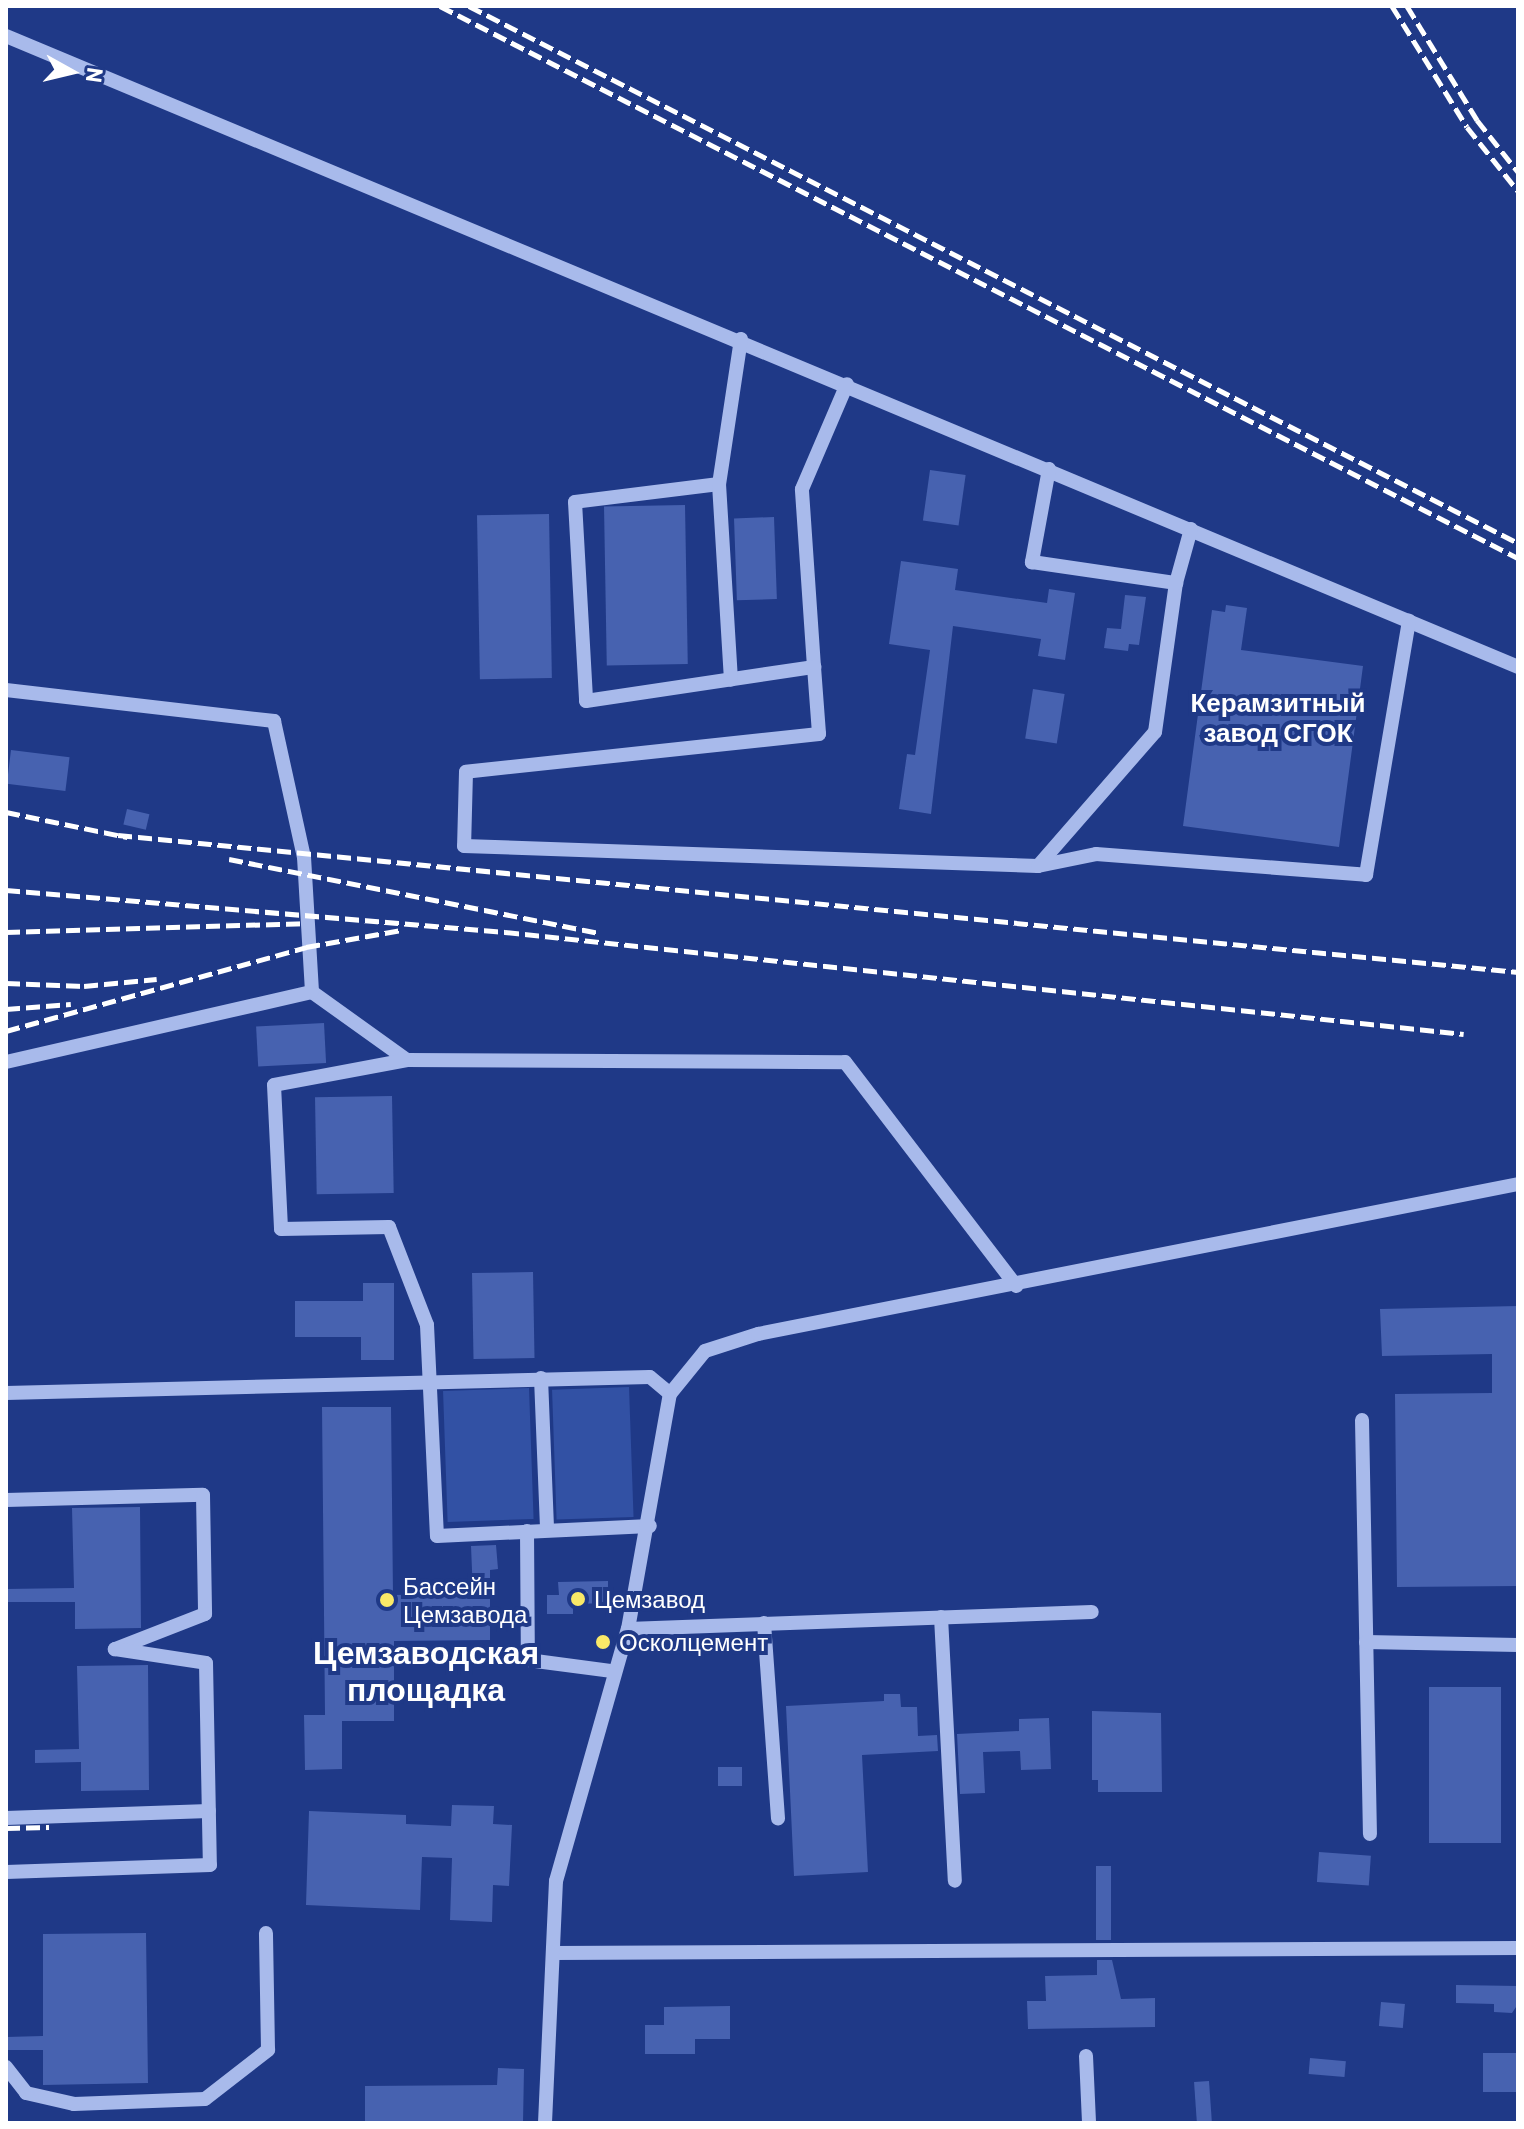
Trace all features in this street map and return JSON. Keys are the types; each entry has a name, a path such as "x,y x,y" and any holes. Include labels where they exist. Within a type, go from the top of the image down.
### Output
{"street":[{"path":"6,36 741,339 1518,667"},
{"path":"731,680 719,484 741,339"},
{"path":"847,384 802,489 819,734 466,772 464,846 1038,866 1096,854 1366,875 1409,621"},
{"path":"1049,469 1032,562 1176,583"},
{"path":"719,484 575,502 586,701 814,667"},
{"path":"1038,866 1155,732 1176,583 1191,529"},
{"path":"6,690 274,721 304,857 312,992"},
{"path":"6,1062 312,992 407,1060"},
{"path":"650,1526 437,1536 427,1325 389,1227 281,1229 274,1085 407,1060 845,1062 1016,1286"},
{"path":"545,2123 556,1881 612,1671 628,1629 650,1526 670,1394 705,1351 758,1334 1016,1286 1518,1184"},
{"path":"6,1393 430,1379 650,1377 670,1394"},
{"path":"541,1378 547,1529"},
{"path":"1362,1420 1370,1834"},
{"path":"6,1500 203,1495 205,1614 115,1649 206,1663 210,1865 6,1872"},
{"path":"527,1531 528,1660 612,1671"},
{"path":"628,1629 1092,1612"},
{"path":"941,1617 955,1881"},
{"path":"764,1623 778,1818"},
{"path":"1366,1642 1518,1645"},
{"path":"6,1818 209,1811"},
{"path":"6,2067 26,2093 74,2104 205,2099 268,2050 266,1933"},
{"path":"553,1953 1518,1948"},
{"path":"1086,2056 1089,2123"}],"shaded area":[{"path":"629,1387 634,1517 557,1520 552,1390"},
{"path":"529,1388 534,1519 448,1522 443,1391"}],"building":[{"path":"930,470 966,475 959,526 923,521"},
{"path":"685,505 688,664 607,665 604,506"},
{"path":"549,514 552,678 480,679 477,515"},
{"path":"774,517 777,599 737,600 734,518"},
{"path":"901,561 958,569 955,590 1047,603 1049,589 1075,593 1065,660 1038,656 1041,639 953,626 931,814 899,809 907,754 915,755 930,650 889,644"},
{"path":"1125,595 1146,597 1139,645 1129,644 1128,651 1104,648 1107,628 1121,629"},
{"path":"1226,605 1247,608 1241,650 1363,666 1339,847 1183,826 1212,610 1225,612"},
{"path":"1033,689 1065,694 1057,743 1025,738"},
{"path":"11,750 70,757 65,791 7,784"},
{"path":"127,809 149,814 146,830 123,825"},
{"path":"324,1023 326,1063 258,1067 256,1027"},
{"path":"392,1096 394,1193 317,1194 315,1097"},
{"path":"533,1272 535,1358 474,1359 472,1273"},
{"path":"363,1283 394,1283 394,1360 361,1360 361,1337 295,1337 295,1301 363,1301"},
{"path":"1518,1306 1518,1586 1397,1587 1395,1394 1492,1393 1492,1354 1382,1356 1380,1309"},
{"path":"322,1407 391,1407 393,1595 473,1594 471,1546 496,1545 498,1569 490,1570 490,1640 394,1641 394,1721 342,1721 342,1769 305,1770 304,1715 325,1715"},
{"path":"140,1507 141,1628 75,1629 75,1602 6,1602 6,1589 74,1588 72,1508"},
{"name":"Цемзавод","path":"608,1581 608,1603 573,1604 573,1614 547,1614 547,1595 559,1595 558,1582"},
{"path":"148,1665 149,1790 81,1791 81,1762 35,1763 35,1750 79,1749 77,1666"},
{"path":"1429,1687 1501,1687 1501,1843 1429,1843"},
{"path":"884,1694 900,1694 901,1707 917,1707 918,1736 937,1735 938,1751 862,1755 868,1872 794,1876 786,1706 884,1701"},
{"path":"1092,1711 1161,1713 1162,1792 1098,1792 1098,1780 1092,1780"},
{"path":"1049,1718 1051,1769 1021,1770 1020,1751 983,1752 985,1793 960,1794 957,1734 1019,1731 1019,1719"},
{"path":"718,1767 742,1767 742,1786 718,1786"},
{"path":"452,1805 494,1806 493,1824 512,1825 509,1886 493,1885 492,1922 450,1920 452,1858 422,1857 420,1910 306,1905 309,1811 406,1815 406,1824 451,1826"},
{"path":"1319,1852 1371,1856 1369,1886 1317,1882"},
{"path":"1096,1866 1111,1866 1111,1940 1096,1940"},
{"path":"146,1933 148,2083 43,2085 43,2050 6,2050 6,2037 43,2036 43,1934"},
{"path":"1097,1960 1112,1960 1121,1999 1155,1998 1155,2027 1028,2029 1027,2001 1046,2001 1045,1976 1097,1975"},
{"path":"1456,1985 1518,1986 1518,2004 1512,2013 1494,2012 1494,2004 1456,2003"},
{"path":"1381,2002 1405,2004 1403,2028 1379,2026"},
{"path":"730,2006 730,2039 695,2039 695,2054 645,2054 645,2025 664,2025 664,2007"},
{"path":"1483,2053 1518,2053 1518,2092 1483,2092"},
{"path":"1310,2058 1346,2061 1344,2077 1309,2074"},
{"path":"498,2068 524,2069 523,2123 365,2122 365,2086 497,2085"},
{"path":"1209,2081 1212,2123 1197,2123 1194,2082"}],"railway":[{"path":"440,6 1518,558"},
{"path":"469,6 1518,543"},
{"path":"1392,6 1467,127 1518,191"},
{"path":"1407,6 1477,120 1518,172"},
{"path":"6,812 127,837"},
{"path":"118,835 1518,972"},
{"path":"229,859 598,933"},
{"path":"6,890 505,932 1464,1034"},
{"path":"6,932 305,923"},
{"path":"6,1031 306,947 401,930"},
{"path":"6,983 84,986 157,979"},
{"path":"6,1009 71,1004"},
{"path":"6,1828 49,1827"}],"place":[{"name":"Цемзавод","path":"578,1599"},
{"name":"Бассейн Цемзавода","path":"387,1600"},
{"name":"Осколцемент","path":"603,1642"}],"district":[{"name":"Керамзитный завод СГОК","path":"1278,717"},
{"name":"Цемзаводская площадка","path":"426,1670"}]}
